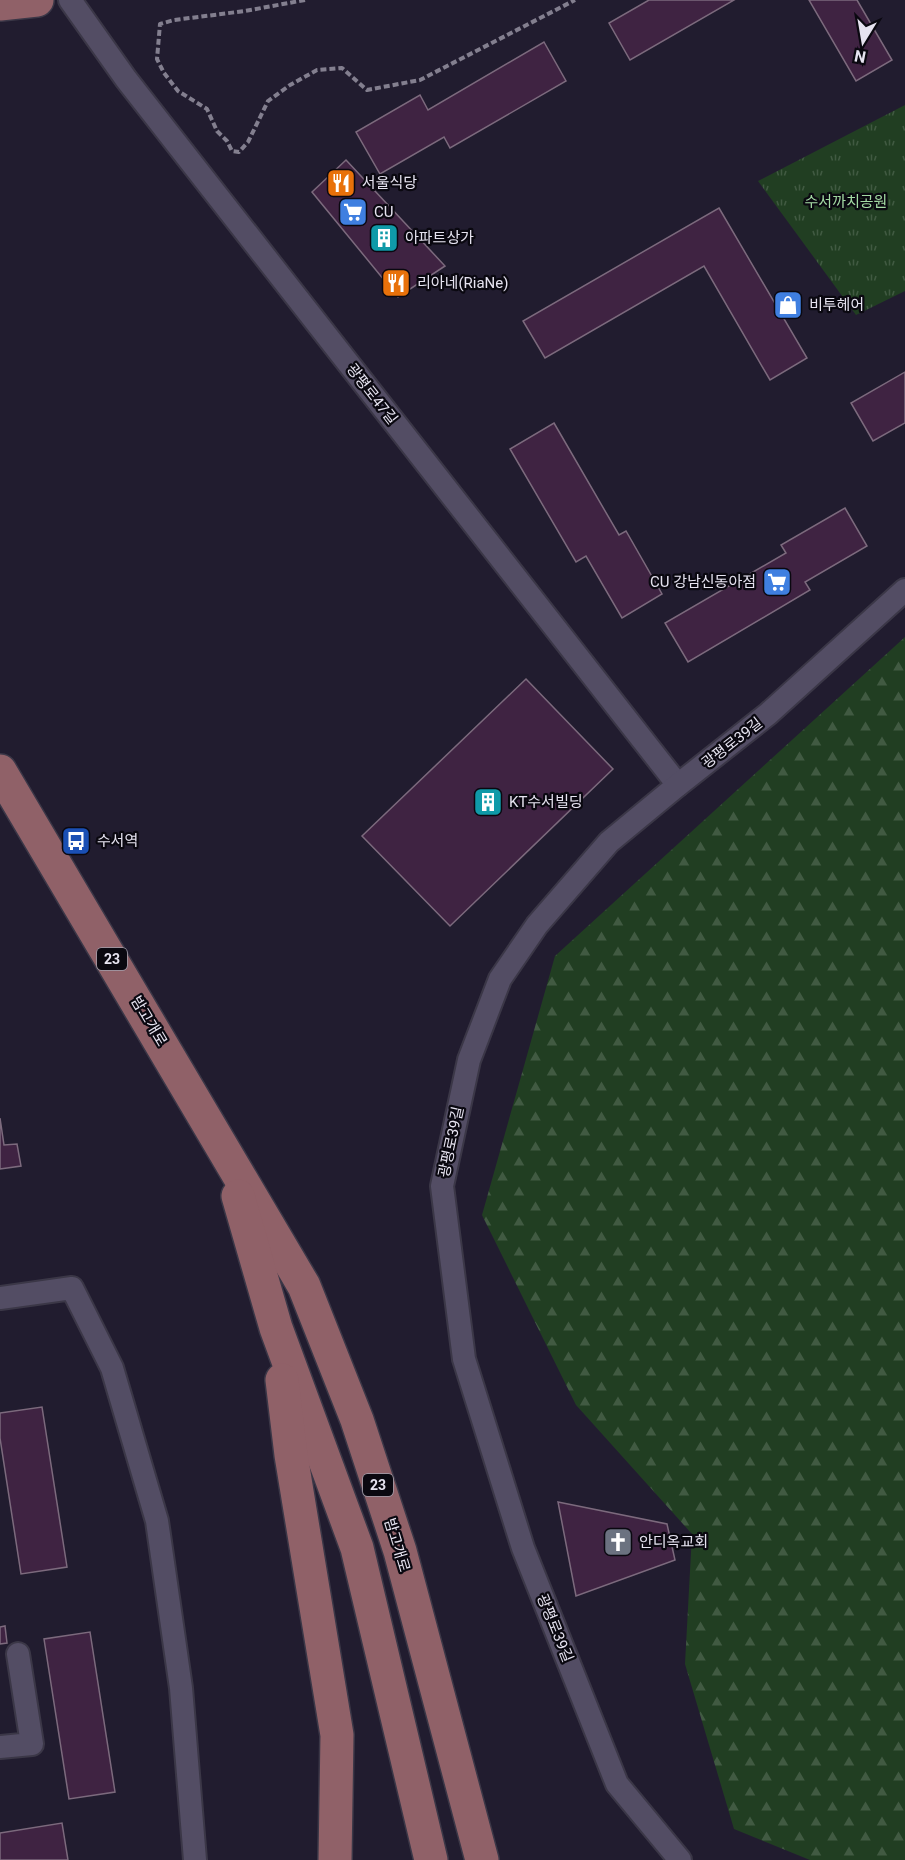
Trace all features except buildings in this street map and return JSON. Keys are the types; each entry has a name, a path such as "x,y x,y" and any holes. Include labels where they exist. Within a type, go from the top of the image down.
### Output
{"main road":[{"path":"0,4 37,0"},
{"name":"밤고개로","path":"0,771 304,1286 357,1420 399,1551 481,1855"},
{"name":"밤고개로","path":"224,1148 276,1328 357,1548 431,1860"},
{"path":"276,1328 291,1455 337,1735 335,1860"}],"street":[{"name":"광평로47길","path":"70,0 126,80 678,785"},
{"name":"광평로39길","path":"680,1860 617,1784 523,1548 464,1359 442,1186 469,1060 500,979 537,925 609,842 768,714 905,590"},
{"path":"0,1298 72,1288 112,1368 157,1521 181,1688 195,1860"},
{"path":"0,1747 32,1744 18,1654"}],"path":[{"path":"305,0 160,24 157,59 164,74 178,91 207,109 217,131 227,141 232,151 239,152 248,142 268,101 316,70 342,68 367,90 420,80 575,0"}],"green space":[{"name":"수서까치공원","path":"905,105 905,291 856,315 758,181"},
{"path":"905,637 905,1860 810,1860 734,1829 685,1664 692,1534 576,1405 482,1215 555,956"}],"place":[{"name":"서울식당","path":"341,183"},
{"name":"CU","path":"353,212"},
{"name":"아파트상가","path":"384,238"},
{"name":"리아네(RiaNe)","path":"396,283"},
{"name":"비투헤어","path":"788,305"},
{"name":"CU 강남신동아점","path":"777,582"},
{"name":"KT수서빌딩","path":"488,802"},
{"name":"수서역","path":"76,841"},
{"name":"안디옥교회","path":"618,1542"}]}
